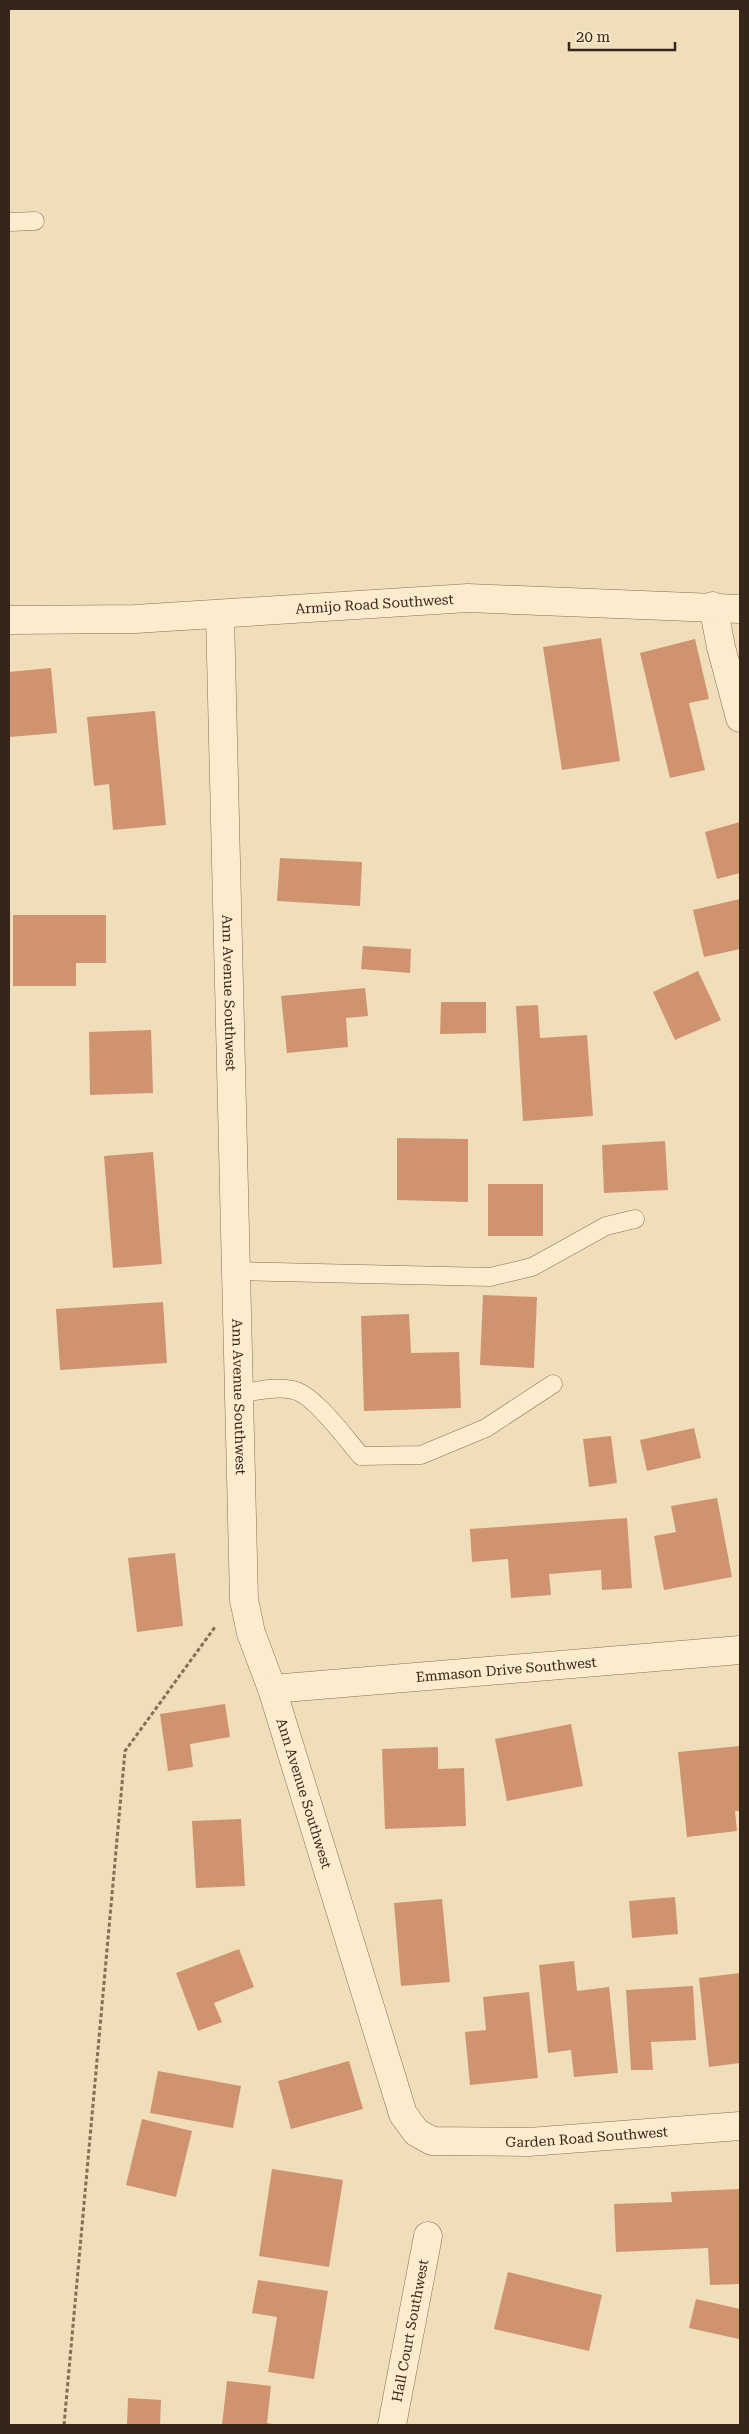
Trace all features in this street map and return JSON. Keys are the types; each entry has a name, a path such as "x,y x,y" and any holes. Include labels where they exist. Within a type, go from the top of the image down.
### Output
{"street":[{"name":"Armijo Road Southwest","path":"9,620 134,619 220,615 468,598 712,606 740,609"},
{"path":"712,606 720,648 740,718"},
{"name":"Ann Avenue Southwest","path":"220,615 244,1588 251,1633 272,1688 403,2114 416,2132 432,2141"},
{"name":"Emmason Drive Southwest","path":"272,1688 740,1650"},
{"name":"Garden Road Southwest","path":"432,2141 530,2142 740,2126"},
{"name":"Hall Court Southwest","path":"392,2425 428,2236"}],"lane":[{"path":"9,222 35,221"},
{"path":"236,1271 490,1277 532,1268 606,1226 635,1219"},
{"path":"239,1394 274,1388 294,1390 322,1410 361,1456 421,1455 486,1428 553,1384"}],"path":[{"path":"64,2425 125,1751 244,1588"}],"building":[{"path":"601,638 620,761 562,770 543,647"},
{"path":"695,639 709,699 689,703 705,770 670,778 640,653"},
{"path":"51,668 57,733 9,737 9,672"},
{"path":"155,711 166,825 113,830 109,784 94,786 87,717"},
{"path":"740,822 740,873 717,879 705,832"},
{"path":"280,858 362,862 360,906 277,901"},
{"path":"740,899 740,949 704,957 693,910"},
{"path":"13,915 106,915 106,963 76,963 76,986 13,986"},
{"path":"363,946 411,949 410,973 361,969"},
{"path":"698,971 721,1020 675,1040 653,992"},
{"path":"365,988 368,1016 346,1018 348,1047 287,1053 281,996"},
{"path":"441,1002 486,1002 486,1033 440,1034"},
{"path":"538,1005 540,1038 587,1035 593,1116 523,1121 516,1006"},
{"path":"151,1030 153,1093 90,1095 89,1032"},
{"path":"397,1138 468,1139 468,1202 397,1200"},
{"path":"665,1141 668,1190 604,1193 602,1145"},
{"path":"153,1152 162,1264 113,1268 104,1156"},
{"path":"488,1184 543,1184 543,1236 488,1236"},
{"path":"483,1295 537,1297 534,1368 480,1365"},
{"path":"163,1302 167,1363 60,1370 56,1309"},
{"path":"409,1314 411,1353 459,1352 461,1408 364,1411 361,1316"},
{"path":"694,1428 701,1458 647,1471 640,1440"},
{"path":"611,1436 617,1483 589,1487 583,1439"},
{"path":"717,1498 732,1577 664,1590 654,1536 676,1532 671,1506"},
{"path":"627,1518 632,1588 602,1590 601,1570 549,1574 551,1595 511,1598 508,1559 472,1562 470,1529"},
{"path":"175,1553 183,1626 137,1632 128,1558"},
{"path":"225,1704 230,1737 190,1744 193,1767 168,1771 160,1714"},
{"path":"571,1724 583,1786 507,1801 495,1739"},
{"path":"740,1746 740,1811 735,1811 737,1831 687,1837 678,1752"},
{"path":"438,1747 438,1769 464,1768 466,1826 385,1829 382,1749"},
{"path":"241,1819 245,1886 196,1888 192,1821"},
{"path":"675,1897 678,1934 632,1938 629,1901"},
{"path":"442,1899 450,1982 401,1986 394,1903"},
{"path":"239,1949 254,1987 214,2003 222,2022 198,2031 176,1973"},
{"path":"574,1961 577,1991 609,1987 618,2073 574,2077 571,2050 548,2053 539,1965"},
{"path":"740,1973 740,2063 709,2067 699,1978"},
{"path":"693,1986 696,2040 651,2042 653,2070 631,2070 626,1990"},
{"path":"529,1992 538,2078 470,2085 465,2032 486,2030 483,1997"},
{"path":"349,2061 363,2109 291,2129 278,2081"},
{"path":"158,2071 241,2086 233,2128 150,2113"},
{"path":"142,2119 192,2131 176,2197 126,2185"},
{"path":"272,2169 343,2180 329,2267 259,2256"},
{"path":"740,2189 740,2284 710,2285 708,2248 616,2252 614,2204 672,2202 671,2192"},
{"path":"508,2272 602,2295 589,2351 494,2329"},
{"path":"258,2280 328,2291 314,2379 268,2372 277,2317 252,2313"},
{"path":"696,2299 740,2309 739,2339 689,2328"},
{"path":"227,2381 271,2386 267,2423 277,2425 222,2425"},
{"path":"128,2398 161,2400 160,2425 127,2425"}]}
